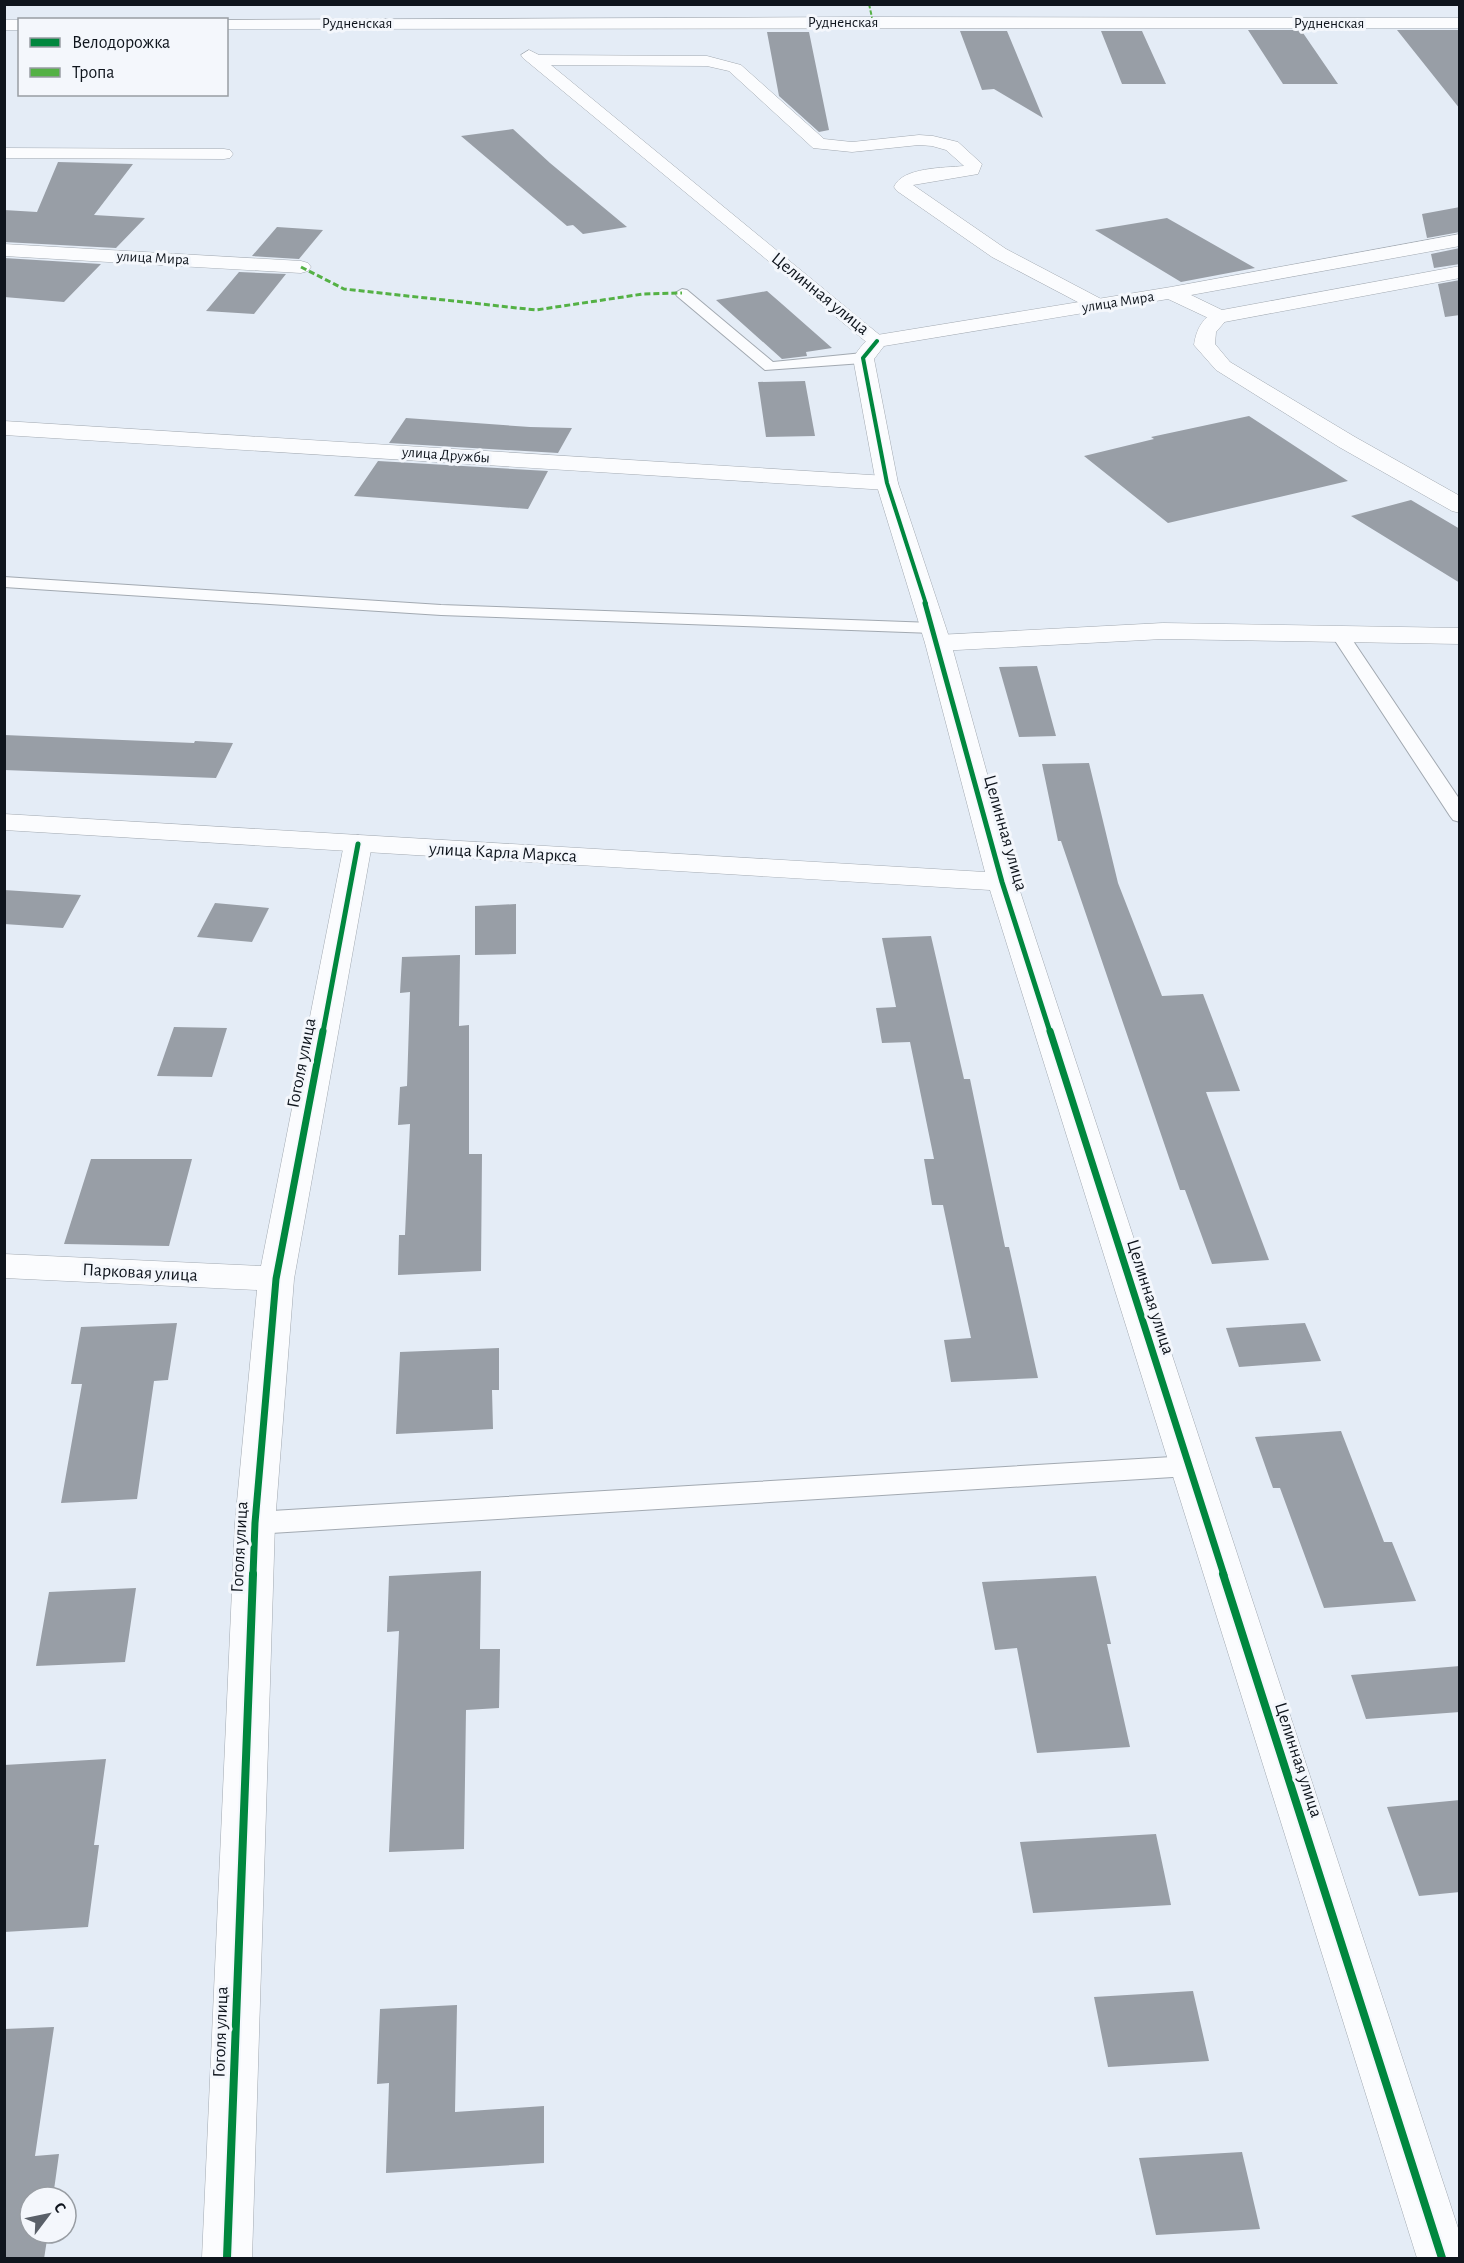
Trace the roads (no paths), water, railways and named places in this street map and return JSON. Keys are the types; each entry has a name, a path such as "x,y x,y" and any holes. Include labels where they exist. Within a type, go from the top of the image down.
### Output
{"street":[{"name":"Целинная улица","path":"489,23 535,60 870,350 887,483 935,636 1002,882 1442,2259"},
{"name":"Рудненская","path":"228,24 1460,23"},
{"path":"535,60 707,61 735,68 819,144 852,147 918,140 952,146 973,164 972,170 914,178 905,182 903,187 999,253 1098,305"},
{"path":"4,153 224,154"},
{"path":"1171,293 1460,240"},
{"name":"улица Мира","path":"4,250 302,267"},
{"path":"1460,272 1219,317 1206,331 1204,345 1223,366 1347,442 1460,506"},
{"name":"улица Мира","path":"870,350 1171,293 1219,317"},
{"name":"улица Дружбы","path":"4,428 887,483"},
{"path":"935,636 1163,631 1460,636"},
{"name":"улица Карла Маркса","path":"4,822 1002,882"},
{"name":"Гоголя улица","path":"227,2259 255,1523 276,1279 358,844"},
{"name":"Парковая улица","path":"4,1266 276,1279"}],"lane":[{"path":"682,293 770,367 870,350"},
{"path":"4,582 441,610 935,636"},
{"path":"1339,633 1460,816"},
{"path":"255,1523 1189,1466"}]}
